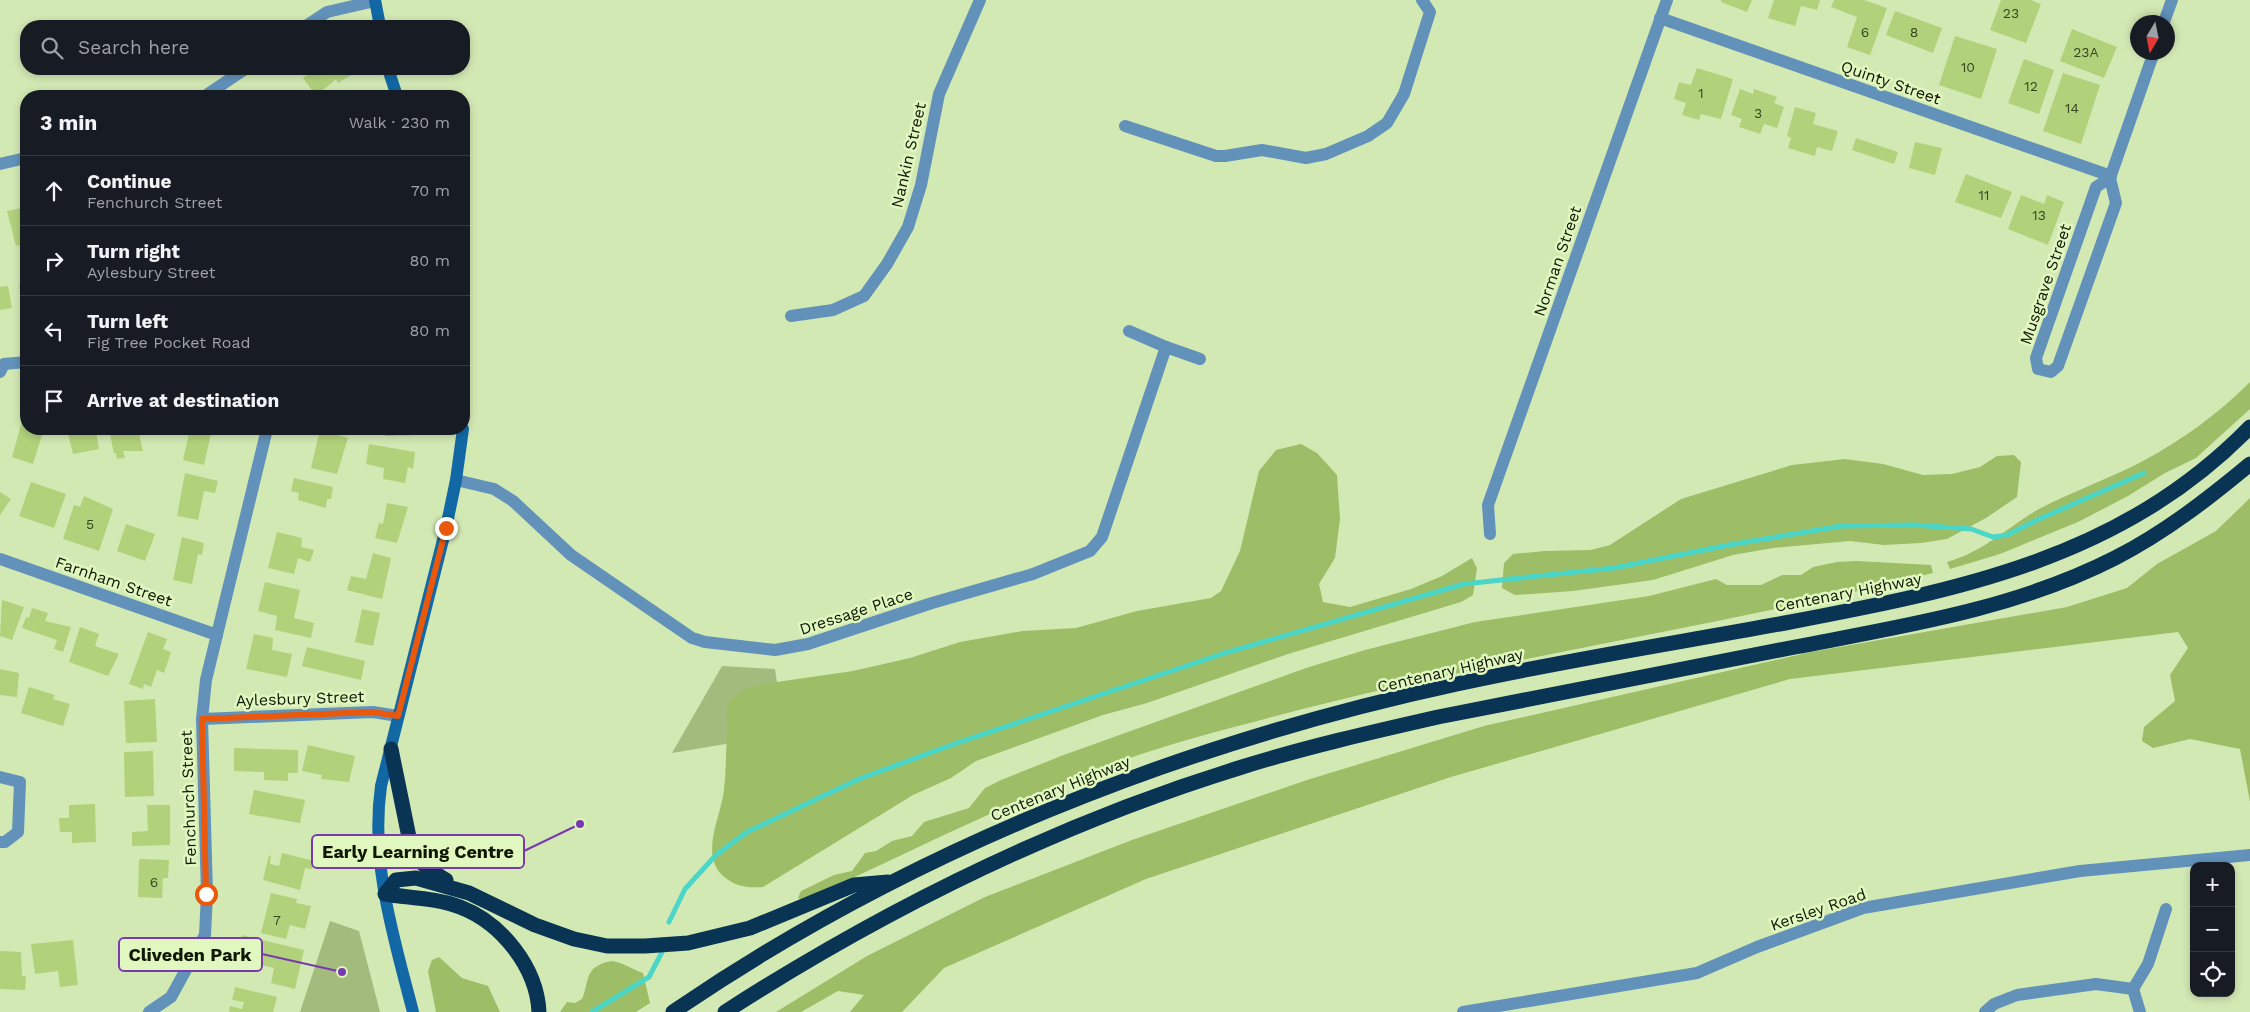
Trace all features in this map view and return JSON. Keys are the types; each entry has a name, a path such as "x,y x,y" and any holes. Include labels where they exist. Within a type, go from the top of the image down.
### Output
{"highway":[{"name":"Centenary Highway","path":"672,1012 788,940 895,881 1031,817 1098,790 1276,730 1456,684 1862,608 2001,575 2067,551 2122,522 2184,484 2250,427"},
{"path":"725,1012 821,953 982,869 1077,828 1154,798 1240,768 1376,731 1438,717 1923,622 2029,595 2116,558 2160,532 2208,498 2250,464"},
{"path":"390,749 410,842 416,857 428,870 469,893 535,925 574,939 607,946 688,943 779,918 854,885 895,881"},
{"path":"385,894 396,880 407,877 426,880 469,893"},
{"path":"385,894 448,903 474,914 491,926 509,943 529,971 536,991 539,1012"}],"main road":[{"path":"375,1 379,20"},
{"path":"390,75 395,90"},
{"path":"412,1012 385,894 379,858 377,825 381,786 456,480 461,435"}],"street":[{"name":"Nankin Street","path":"791,316 833,310 864,296 887,264 908,227 916,202 939,94 980,0"},
{"path":"1126,126 1216,156 1268,151 1306,158 1326,154 1343,147 1368,136 1387,123 1404,94 1430,12 1422,0"},
{"name":"Norman Street","path":"1490,534 1488,505 1667,0"},
{"path":"2167,15 2172,0"},
{"path":"315,20 327,12 375,1"},
{"name":"Quinty Street","path":"1660,18 2111,177"},
{"name":"Musgrave Street","path":"2111,177 2096,187 2036,358 2038,369 2051,372 2058,366 2116,203 2111,177 2151,60"},
{"path":"215,90 236,75"},
{"path":"0,164 20,159"},
{"path":"1129,331 1200,359"},
{"name":"Dressage Place","path":"456,480 494,489 513,501 571,555 692,638 705,642 782,650 1033,574 1090,551 1102,537 1166,347"},
{"path":"0,372 4,364 20,363"},
{"name":"Fenchurch Street","path":"153,1010 172,997 205,936 206,894 202,719 206,680 265,435"},
{"name":"Farnham Street","path":"0,558 217,635"},
{"name":"Aylesbury Street","path":"202,719 373,712 398,716"},
{"path":"0,777 20,782 18,832 5,842 0,842"},
{"name":"Kersley Road","path":"1463,1012 1697,973 1757,947 1863,908 2080,871 2250,855"},
{"path":"2140,1012 2133,989 2148,964 2166,908"},
{"path":"1985,1012 1994,1004 2018,995 2096,984 2133,989"}],"green space":[{"path":"2250,382 2250,409 2196,458 2165,473 2128,496 2078,522 2000,554 1950,569 1947,562 1984,546 2039,509 2143,461 2172,444 2212,416"},
{"path":"1301,444 1317,453 1337,475 1340,519 1335,558 1319,584 1323,602 1350,607 1411,589 1442,576 1472,558 1477,568 1473,595 1461,602 1288,654 1147,703 1103,715 976,761 951,778 913,795 763,887 748,887 735,884 718,870 713,860 712,849 724,790 728,702 743,690 763,684 853,671 910,658 960,642 1023,631 1076,628 1137,611 1211,598 1221,591 1240,551 1259,471 1276,450"},
{"path":"2014,455 2021,462 2017,497 1986,518 1947,539 1921,543 1884,545 1850,541 1773,548 1733,555 1653,580 1573,591 1515,595 1502,588 1504,563 1513,554 1591,550 1610,545 1681,499 1792,465 1845,459 1883,464 1923,475 1952,474 1980,467 1997,456"},
{"path":"2250,498 2250,802 2240,749 2190,739 2153,748 2142,741 2144,727 2175,701 2170,675 2188,648 2178,632 1790,679 1451,777 1146,879 944,968 902,1012 850,1012 864,995 838,991 801,1012 776,1012 867,956 985,897 1132,840 1307,780 1484,726 1811,652 2067,607 2127,588 2157,564 2216,531"},
{"path":"1857,561 1931,565 1933,573 1768,611 1519,660 1354,696 1198,737 1083,775 962,827 804,901 798,898 801,891 834,875 852,871 865,853 876,851 892,841 912,836 924,822 969,808 985,788 1001,780 1061,756 1306,668 1365,650 1475,622 1649,596 1716,579 1727,585 1761,585 1782,575 1801,575 1813,567 1837,562"},
{"path":"722,666 775,669 781,711 761,738 672,753"},
{"path":"330,921 359,931 380,1012 300,1012"},
{"path":"439,957 462,978 488,986 500,1012 436,1012 428,971 432,960"},
{"path":"611,961 643,973 650,1003 636,1012 560,1012 567,1002 575,1003 582,999 589,976 596,967"}],"building":[{"path":"1721,0 1752,0 1747,12 1721,2"},
{"path":"1774,0 1820,0 1817,10 1801,6 1795,26 1768,18"},
{"path":"1834,0 1864,0 1887,8 1870,55 1847,47 1857,17 1831,7"},
{"path":"2001,0 2031,0 2041,4 2026,43 1990,30"},
{"path":"1895,11 1942,28 1933,53 1886,35"},
{"path":"2072,29 2117,47 2104,78 2060,61"},
{"path":"1955,36 1997,49 1981,99 1939,85"},
{"path":"2024,59 2054,70 2039,114 2008,103"},
{"path":"1697,68 1733,79 1721,119 1701,114 1699,120 1682,115 1686,103 1674,99 1679,82 1691,85"},
{"path":"2063,73 2100,85 2081,144 2043,131"},
{"path":"307,75 351,75 338,83 336,79 323,90 312,90 303,78"},
{"path":"1740,89 1753,94 1754,89 1777,97 1774,103 1784,107 1777,128 1764,124 1760,134 1739,127 1742,119 1731,115"},
{"path":"1795,107 1816,113 1813,124 1838,131 1832,151 1817,147 1815,156 1788,148 1791,138 1787,136"},
{"path":"1856,138 1898,152 1894,164 1852,150"},
{"path":"1915,142 1942,148 1935,175 1909,168"},
{"path":"1966,174 2012,192 2001,218 1955,202"},
{"path":"2021,195 2044,204 2047,195 2064,202 2048,245 2008,229"},
{"path":"20,208 20,245 16,246 7,211"},
{"path":"8,286 12,308 0,310 0,287"},
{"path":"20,428 20,435 42,435 33,464 12,457"},
{"path":"68,435 97,435 99,449 73,454"},
{"path":"110,435 139,435 143,451 123,451 125,458 117,459 116,453 114,454"},
{"path":"189,435 211,435 204,465 183,460"},
{"path":"319,435 338,435 348,438 337,474 311,468"},
{"path":"385,435 418,435 385,436"},
{"path":"369,444 415,452 413,469 408,467 405,483 383,479 384,468 366,464"},
{"path":"185,473 218,481 215,493 204,491 198,520 177,516"},
{"path":"294,478 333,487 331,499 327,499 326,508 298,500 299,493 291,491"},
{"path":"31,482 66,494 54,528 19,516"},
{"path":"0,492 11,499 0,515"},
{"path":"84,496 113,509 99,551 63,539 74,505 80,507"},
{"path":"387,503 408,507 397,543 375,538 379,523 383,524"},
{"path":"126,524 155,534 145,561 117,551"},
{"path":"277,532 302,538 301,547 314,550 310,562 298,558 294,574 268,568"},
{"path":"182,537 204,543 202,555 198,554 192,584 173,580"},
{"path":"373,553 391,558 382,599 347,590 351,576 366,579"},
{"path":"265,582 300,590 294,618 314,623 311,638 275,630 277,616 258,611"},
{"path":"2,600 24,607 12,640 0,636"},
{"path":"32,608 48,613 45,621 71,627 63,652 54,649 57,640 22,628 26,617 29,618"},
{"path":"362,609 380,613 373,646 355,642"},
{"path":"80,627 99,634 95,646 119,654 108,676 69,662"},
{"path":"148,632 167,639 163,649 171,652 164,673 157,670 151,687 144,684 143,689 129,684"},
{"path":"254,634 273,638 272,650 292,654 287,677 246,669"},
{"path":"307,647 365,661 361,680 302,666"},
{"path":"0,669 19,673 17,697 0,695"},
{"path":"29,687 55,695 53,699 70,704 63,726 21,713"},
{"path":"155,699 157,742 126,743 124,701"},
{"path":"308,745 355,756 349,782 321,779 322,775 302,771"},
{"path":"234,748 298,750 298,773 288,773 288,781 264,780 264,772 234,771"},
{"path":"153,751 154,796 125,797 124,752"},
{"path":"254,790 305,800 300,823 249,814"},
{"path":"95,804 96,842 72,843 72,832 60,832 59,818 69,818 69,805"},
{"path":"147,805 170,805 170,845 132,846 132,832 148,831"},
{"path":"282,853 314,861 312,869 305,868 300,890 263,880 269,855 271,856 270,864 279,866"},
{"path":"139,859 169,860 168,878 163,878 162,898 138,897"},
{"path":"271,893 297,899 296,903 311,906 305,929 290,925 286,939 261,933"},
{"path":"242,935 304,950 295,989 271,983 274,968 236,959"},
{"path":"73,940 78,985 60,987 58,971 35,974 31,944"},
{"path":"0,951 21,952 22,976 26,976 25,990 0,989"},
{"path":"235,987 277,997 273,1012 229,1012 230,1006 242,1009 244,1002 232,1000"}],"waterway":[{"path":"669,922 685,889 716,855 747,832 859,779 954,744 1225,653 1464,584 1614,568 1729,545 1841,526 1914,525 1971,529 1993,537 2007,535 2144,473"},
{"path":"592,1012 649,977 662,952"}],"place":[{"name":"Early Learning Centre","path":"580,824"},
{"name":"Cliveden Park","path":"342,972"}],"route":[{"path":"206,894 202,719 373,712 398,716 446,528"}]}
